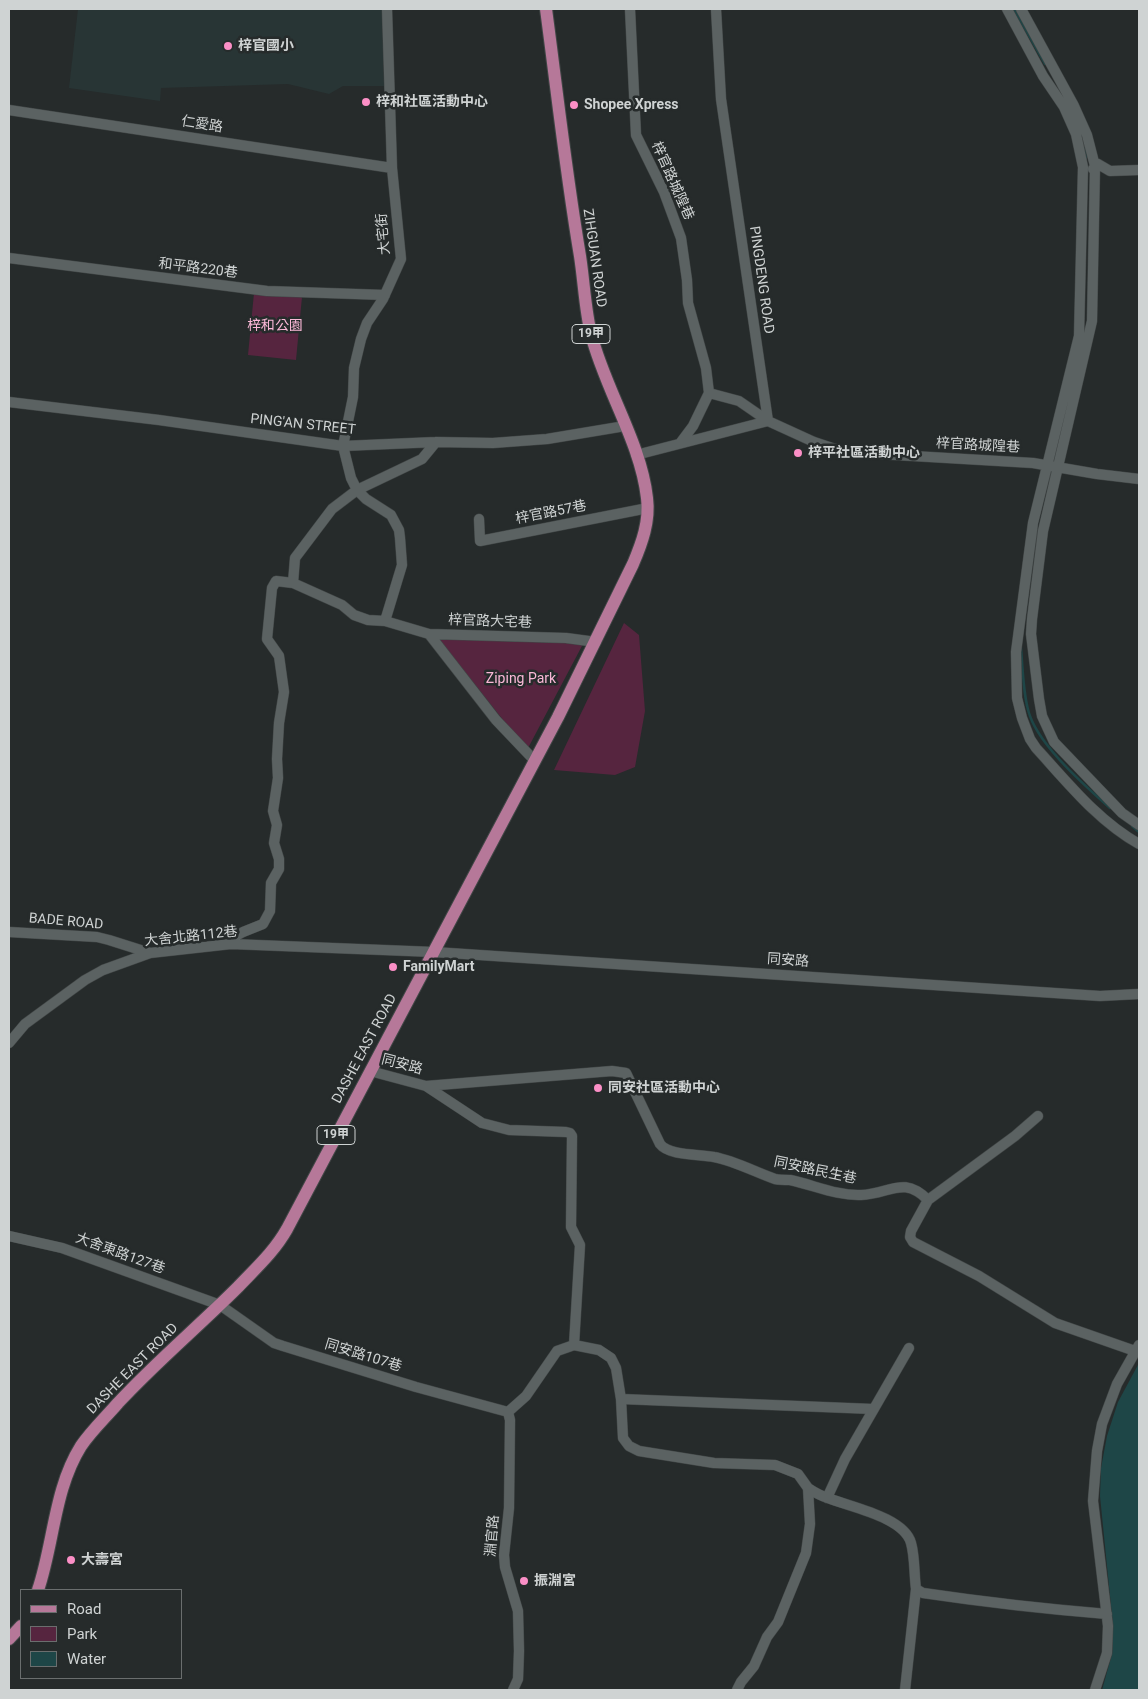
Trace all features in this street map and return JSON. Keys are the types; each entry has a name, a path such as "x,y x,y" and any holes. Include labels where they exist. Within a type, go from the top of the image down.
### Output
{"main road":[{"name":"ZIHGUAN ROAD","path":"546,9 571,203 591,333 599,360 636,455 644,480 648,508 647,523 639,550 596,642"},
{"name":"DASHE EAST ROAD","path":"38,1589 69,1468 81,1447 100,1422 137,1382 220,1305 273,1251 281,1240 596,642"},
{"path":"9,1639 20,1627"}],"street":[{"name":"大宅街","path":"343,446 353,397 354,368 361,339 367,323 385,295 401,259 392,168 387,9"},
{"name":"梓官路城隍巷","path":"630,9 636,136 664,192 682,238 688,303 706,368 709,393 739,401 768,421 814,442 844,452 1059,466 1097,474 1139,479"},
{"name":"PINGDENG ROAD","path":"716,9 721,98 768,421"},
{"path":"1007,9 1043,76 1064,107 1089,168"},
{"path":"1021,9 1074,106 1087,135 1089,168 1086,320 1059,466 1043,531 1032,619 1031,634 1042,716 1054,742 1122,813 1139,825"},
{"name":"仁愛路","path":"9,110 392,168"},
{"path":"1089,168 1098,164 1110,171 1139,170"},
{"name":"和平路220巷","path":"9,258 267,292 385,295"},
{"path":"1086,320 1079,336 1033,523 1016,652 1018,698 1022,718 1030,739 1036,748 1089,806 1111,826 1139,844"},
{"path":"681,442 693,426 709,393"},
{"name":"PING'AN STREET","path":"9,402 159,420 343,446 436,442 493,443 547,439 625,426"},
{"path":"636,455 768,421"},
{"path":"293,583 295,558 332,509 357,490 422,459 436,442"},
{"path":"343,446 351,478 357,490 366,499 391,515 399,530 402,564 385,621"},
{"name":"梓官路57巷","path":"479,519 480,541 648,508"},
{"name":"梓官路大宅巷","path":"231,944 236,936 263,924 270,911 271,883 279,869 279,859 274,843 277,825 273,811 278,786 279,723 284,692 278,656 267,639 272,588 276,581 293,583 342,605 354,615 368,620 385,621 429,634 566,638 596,642"},
{"path":"429,634 496,720 535,761"},
{"name":"BADE ROAD","path":"9,932 97,937 150,953"},
{"name":"大舍北路112巷","path":"9,1043 25,1024 85,980 103,970 150,953 231,944 434,952"},
{"name":"同安路","path":"434,952 1100,996 1139,994"},
{"name":"同安路","path":"370,1071 426,1086 482,1123 509,1130 566,1132 572,1136 571,1227 580,1245 574,1345"},
{"name":"同安路","path":"426,1086 612,1072 626,1073"},
{"name":"同安路民生巷","path":"626,1073 660,1144 667,1150 715,1157 778,1180 790,1180 841,1194 863,1195 910,1187 919,1191 928,1200"},
{"path":"1038,1116 1015,1136 928,1200 910,1237 913,1242 979,1276 1055,1323 1137,1348 1117,1384 1102,1424 1094,1474 1093,1501 1107,1614 1107,1653 1095,1690"},
{"name":"大舍東路127巷","path":"9,1236 62,1248 220,1305"},
{"name":"同安路107巷","path":"220,1305 274,1342 283,1346 416,1387 508,1412"},
{"path":"508,1412 526,1396 557,1351 574,1345 599,1350 611,1358 616,1368 621,1399 623,1438 629,1446 639,1451 714,1463 775,1465 798,1474 808,1488 827,1498 870,1512 895,1524 906,1533 911,1542 916,1589 905,1690"},
{"path":"827,1498 845,1459 909,1348"},
{"path":"621,1399 873,1409"},
{"name":"淵官路","path":"508,1412 510,1420 510,1508 504,1555 505,1567 518,1611 519,1651 518,1679 513,1690"},
{"path":"737,1690 740,1682 754,1666 767,1637 778,1622 806,1554 810,1524 808,1488"},
{"path":"916,1589 923,1593 984,1602 1107,1614"}],"shaded area":[{"name":"梓官國小","path":"78,9 382,9 384,86 343,86 329,94 288,84 161,88 160,101 69,88"}],"green space":[{"name":"梓和公園","path":"254,293 302,297 296,360 248,355"},
{"name":"Ziping Park","path":"624,623 639,635 645,711 635,767 615,775 554,770"},
{"name":"Ziping Park","path":"437,637 571,642 583,644 527,750"}],"water":[{"path":"1139,1363 1139,1690 1102,1690 1112,1654 1113,1626 1100,1496 1101,1468 1107,1436 1118,1402"}],"waterway":[{"path":"1014,9 1045,64"},
{"path":"1083,140 1086,159"},
{"path":"1021,648 1026,700 1030,716 1036,728 1065,765 1110,808"},
{"path":"1132,826 1139,832"}],"place":[{"name":"梓官國小","path":"228,46"},
{"name":"梓和社區活動中心","path":"366,102"},
{"name":"Shopee Xpress","path":"574,105"},
{"name":"梓平社區活動中心","path":"798,453"},
{"name":"FamilyMart","path":"393,967"},
{"name":"同安社區活動中心","path":"598,1088"},
{"name":"大壽宮","path":"71,1560"},
{"name":"振淵宮","path":"524,1581"}]}
